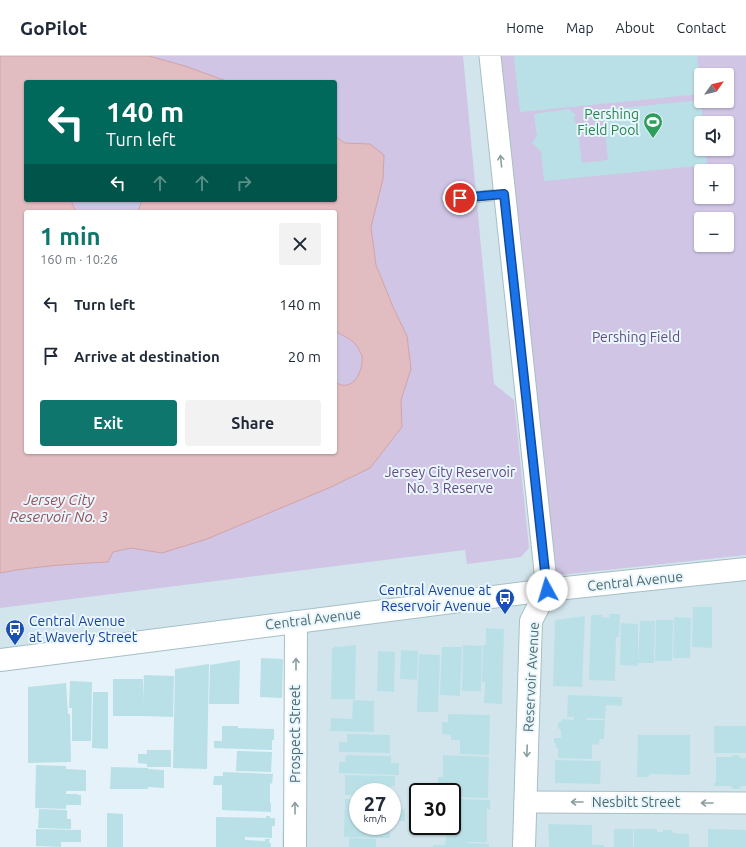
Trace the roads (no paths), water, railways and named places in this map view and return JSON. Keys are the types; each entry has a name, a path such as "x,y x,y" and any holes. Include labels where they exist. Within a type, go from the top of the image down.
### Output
{"main road":[{"name":"Central Avenue","path":"0,660 547,590 746,569"},
{"name":"Reservoir Avenue","path":"524,847 531,621 547,590"},
{"name":"Prospect Street","path":"295,847 296,622"}],"street":[{"path":"490,56 547,590"},
{"name":"Nesbitt Street","path":"525,802 746,803"}],"lane":[{"path":"447,198 504,194"}],"water":[{"name":"Jersey City Reservoir No. 3","path":"0,56 149,56 185,66 224,80 24,80 24,202 72,202 75,210 24,210 24,454 337,454 337,383 347,385 356,379 361,368 362,356 356,345 337,332 337,210 139,210 141,202 337,202 337,137 345,143 370,144 384,155 383,179 371,227 376,265 393,307 407,336 411,369 401,400 402,427 370,468 331,487 207,539 162,553 131,548 113,552 108,562 40,567 0,573"}],"place":[{"name":"Pershing Field Pool","path":"653,139"},
{"name":"Central Avenue at Reservoir Avenue","path":"505,615"},
{"name":"Central Avenue at Waverly Street","path":"15,646"}],"park label":[{"name":"Pershing Field","path":"636,337"},
{"name":"Jersey City Reservoir No. 3 Reserve","path":"450,480"}]}
